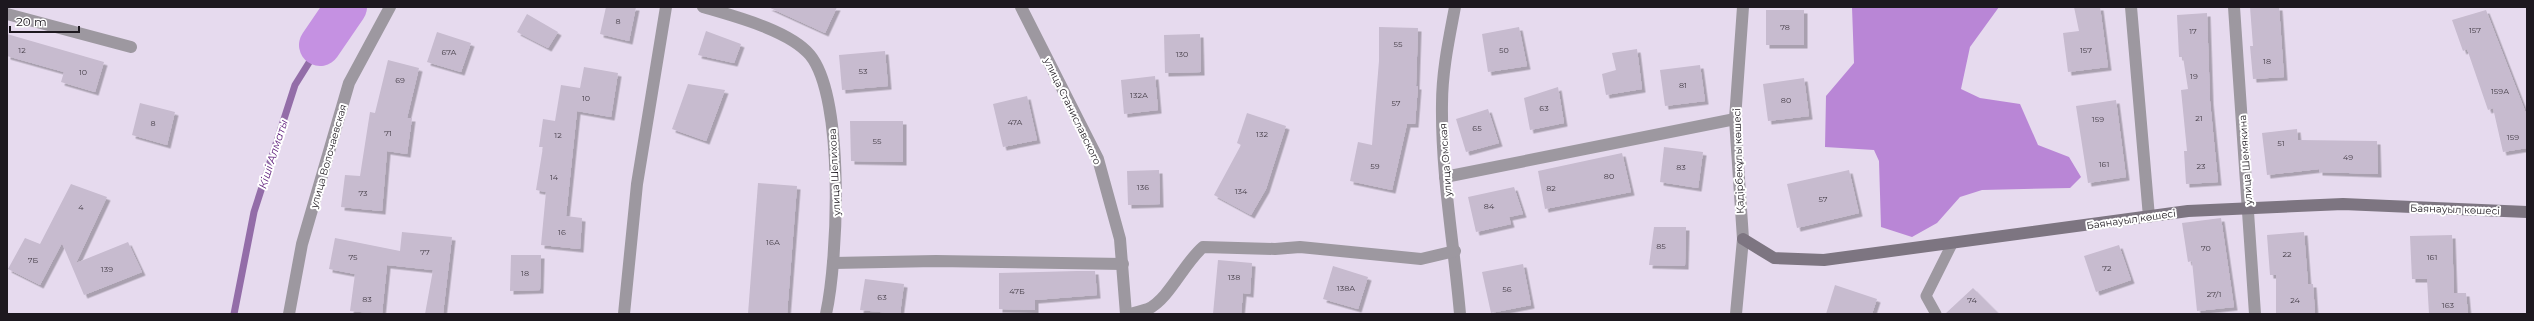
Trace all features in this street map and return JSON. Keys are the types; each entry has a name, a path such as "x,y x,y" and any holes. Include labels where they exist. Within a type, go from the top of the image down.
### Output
{"street":[{"name":"улица Волочаевская","path":"289,314 302,244 349,83 390,7"},
{"path":"624,314 637,184 666,7"},
{"name":"улица Шелихова","path":"703,7 727,14 791,41 809,54 821,73 833,132 836,222 831,294 826,314"},
{"name":"улица Станиславского","path":"1021,7 1098,159 1120,239 1126,314"},
{"name":"улица Омская","path":"1455,7 1446,56 1442,104 1445,177 1455,250 1460,314"},
{"name":"Қадірбекұлы көшесі","path":"1736,314 1743,239 1735,119 1743,7"},
{"path":"2131,7 2149,217"},
{"name":"улица Шемякина","path":"2234,7 2249,208 2255,314"},
{"path":"7,14 130,47"},
{"path":"1445,177 1735,119"},
{"name":"Баянауыл көшесі","path":"1743,239 1774,258 1824,260 1952,244 2188,211 2343,204 2527,212"},
{"path":"1130,314 1149,308 1161,299 1192,256 1203,246 1275,249 1300,247 1421,259 1455,250"},
{"path":"833,263 936,261 1123,264"}],"lane":[{"path":"1936,314 1926,296 1952,244"}],"shaded area":[{"path":"1852,7 1999,7 1970,47 1961,89 1980,98 2020,104 2038,145 2069,157 2081,177 2070,188 1982,190 1960,197 1937,223 1912,237 1881,227 1879,161 1874,150 1825,147 1826,96 1854,63"}],"building":[{"path":"606,7 636,7 629,41 600,34"},
{"path":"768,7 837,7 825,33"},
{"path":"2074,7 2100,7 2108,67 2068,72 2063,33 2079,31"},
{"path":"2250,7 2279,7 2284,77 2253,79 2250,46 2253,46"},
{"path":"1766,10 1804,10 1804,45 1766,45"},
{"path":"2486,10 2527,116 2527,148 2503,152 2493,108 2488,110 2467,49 2463,51 2452,20"},
{"path":"2207,13 2210,101 2218,182 2186,184 2184,151 2187,151 2181,90 2188,89 2183,57 2179,57 2177,15"},
{"path":"527,14 558,32 548,48 517,32"},
{"path":"1379,27 1418,28 1416,86 1418,86 1415,124 1407,124 1392,190 1350,181 1358,142 1372,145 1379,61"},
{"path":"1519,27 1527,66 1488,72 1482,34"},
{"path":"706,31 741,44 734,63 698,55"},
{"path":"437,32 471,43 461,72 427,62"},
{"path":"7,34 104,62 95,92 61,82 64,72 7,56"},
{"path":"1200,34 1201,72 1165,73 1164,35"},
{"path":"1637,49 1642,89 1606,95 1602,74 1616,70 1612,53"},
{"path":"885,51 888,86 842,90 839,55"},
{"path":"388,60 419,68 407,118 412,118 407,154 387,151 382,211 341,207 345,175 360,176 370,112 375,113"},
{"path":"1700,65 1705,101 1665,106 1660,70"},
{"path":"584,67 618,73 611,117 577,111 566,216 582,218 580,249 541,245 546,192 536,190 543,147 539,147 543,119 555,121 561,85 580,88"},
{"path":"1155,76 1158,110 1124,114 1121,80"},
{"path":"1804,78 1809,116 1768,121 1763,84"},
{"path":"688,84 725,90 706,141 672,129"},
{"path":"1558,87 1564,123 1530,130 1524,98"},
{"path":"1027,96 1037,140 1003,147 993,104"},
{"path":"2116,100 2126,177 2088,183 2076,106"},
{"path":"140,103 175,112 167,145 132,135"},
{"path":"1488,109 1499,143 1466,152 1456,119"},
{"path":"1247,113 1286,126 1266,189 1251,215 1214,195 1241,145 1237,143"},
{"path":"850,121 903,121 903,162 851,161"},
{"path":"2297,129 2298,140 2377,141 2378,174 2319,172 2319,169 2267,175 2262,133"},
{"path":"1664,147 1703,152 1698,188 1660,182"},
{"path":"1622,153 1631,192 1545,209 1538,171"},
{"path":"1159,170 1160,204 1128,205 1127,171"},
{"path":"1849,170 1859,213 1797,228 1787,184"},
{"path":"758,183 797,186 787,314 748,314"},
{"path":"71,184 107,197 76,263 128,242 142,272 84,295 62,243 40,285 8,269 25,238 40,244"},
{"path":"1514,187 1523,214 1509,217 1511,224 1476,232 1468,197"},
{"path":"2221,218 2234,307 2197,311 2192,261 2188,262 2182,223"},
{"path":"1654,227 1686,227 1685,266 1649,265"},
{"path":"402,232 452,237 443,314 425,314 433,270 387,265 382,314 350,311 355,274 329,269 335,238 400,251"},
{"path":"2304,232 2308,284 2313,284 2315,314 2276,314 2276,275 2270,275 2267,235"},
{"path":"2452,235 2454,293 2466,293 2468,314 2429,314 2427,279 2412,279 2410,236"},
{"path":"2119,245 2131,280 2096,292 2084,256"},
{"path":"511,255 541,255 540,290 510,291"},
{"path":"1218,260 1252,263 1250,294 1243,293 1241,314 1213,314"},
{"path":"1523,264 1531,305 1491,313 1482,272"},
{"path":"1333,266 1368,277 1358,309 1323,299"},
{"path":"1095,271 1097,295 1035,300 1035,310 999,309 999,273"},
{"path":"865,279 904,284 900,314 860,310"},
{"path":"1835,285 1877,299 1872,314 1826,314"},
{"path":"1973,288 1999,314 1945,314"}],"waterway":[{"name":"Кіші Алматы","path":"320,45 346,7"},
{"name":"Кіші Алматы","path":"234,314 254,212 295,85 320,45"}]}
